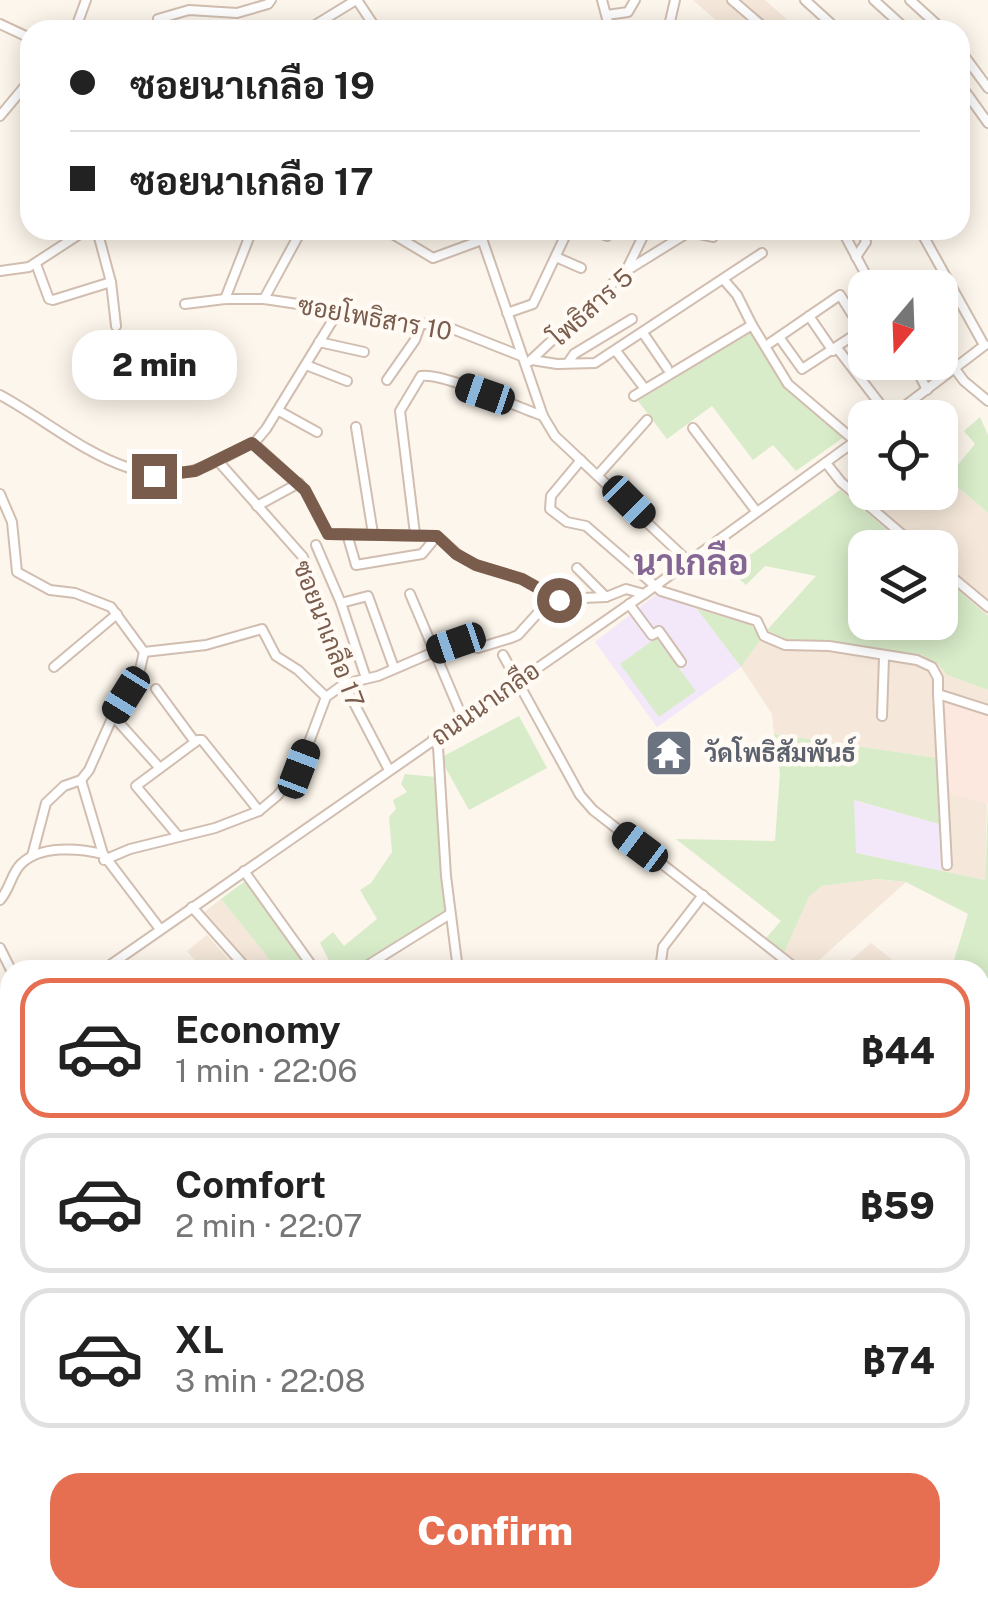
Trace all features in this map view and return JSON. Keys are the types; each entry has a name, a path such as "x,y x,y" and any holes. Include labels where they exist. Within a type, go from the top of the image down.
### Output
{"street":[{"path":"158,19 189,10 237,13 271,0"},
{"path":"323,20 356,0"},
{"path":"602,0 608,20"},
{"path":"607,15 628,12 636,0"},
{"path":"732,0 755,20"},
{"path":"805,0 827,20"},
{"path":"874,0 896,20"},
{"path":"910,0 932,20"},
{"path":"970,64 988,88"},
{"path":"0,116 20,92"},
{"path":"970,98 988,123"},
{"path":"0,271 36,264 71,240"},
{"path":"100,240 111,282 116,326"},
{"path":"225,299 248,240"},
{"path":"264,299 296,240"},
{"path":"403,240 433,258 470,240"},
{"path":"482,240 526,360 542,416 556,436 688,561"},
{"path":"507,313 533,304 564,240"},
{"path":"626,271 641,240"},
{"name":"โพธิสาร 5","path":"526,360 626,271 672,240"},
{"path":"847,240 863,270"},
{"path":"856,257 865,240"},
{"path":"926,240 986,344 958,367"},
{"name":"ซอยโพธิสาร 10","path":"184,304 264,299 450,328 526,360 595,363 762,253"},
{"path":"556,258 580,268"},
{"path":"36,264 49,299 53,300 111,282"},
{"path":"724,280 788,384 848,436"},
{"path":"770,343 840,295 862,330 802,369 779,337"},
{"path":"0,395 93,452 144,473 181,475 252,443 279,410 339,310"},
{"path":"809,316 876,400"},
{"path":"568,363 574,354 632,320"},
{"path":"387,380 415,340 421,324"},
{"path":"634,396 752,326"},
{"path":"643,333 668,368"},
{"path":"319,342 364,352"},
{"path":"616,351 645,389"},
{"path":"306,365 347,381"},
{"path":"958,373 988,401"},
{"path":"415,534 400,411 421,376 428,374 542,416"},
{"path":"922,380 927,390"},
{"path":"913,400 940,380"},
{"path":"279,410 317,432"},
{"path":"598,475 647,420"},
{"path":"356,428 373,534"},
{"path":"693,428 756,510"},
{"path":"252,443 299,483 328,534"},
{"name":"ถนนนาเกลือ","path":"123,960 192,906 630,604 848,446"},
{"path":"581,460 551,496 550,509 567,522 586,526 654,586 704,607 757,621 764,636 785,645 829,646 917,660 932,667 938,678 950,849 946,866"},
{"name":"ซอยนาเกลือ 17","path":"218,461 303,557 344,684 389,770"},
{"path":"826,463 841,482 897,530"},
{"path":"258,506 299,483"},
{"path":"0,494 12,522 17,572 50,590 75,593 111,607 144,652 145,661 113,716 89,770 46,804 32,856"},
{"path":"303,557 328,534 437,536 456,554 476,565 522,579 559,600"},
{"path":"348,534 356,565 422,554 437,536"},
{"path":"316,545 366,678"},
{"path":"577,568 606,597"},
{"path":"958,582 988,608"},
{"path":"0,900 8,892 17,869 32,856 77,849 103,857 215,828 259,810 278,796 299,769 326,697 344,684 456,643 478,648 512,638 559,600 606,597 626,589 644,594"},
{"path":"410,594 462,719"},
{"path":"341,603 368,596 394,668"},
{"path":"630,604 652,635 658,630 682,662"},
{"path":"54,667 117,614"},
{"path":"144,652 206,645 262,629 275,654 326,697"},
{"path":"503,655 580,795 609,823 785,960"},
{"path":"882,716 884,657"},
{"path":"156,689 195,742"},
{"path":"938,694 988,710"},
{"path":"113,716 158,766"},
{"path":"433,739 438,747 457,960"},
{"path":"178,836 136,786 195,742 202,740 259,810"},
{"path":"81,780 103,857 160,929"},
{"path":"244,871 307,960"},
{"path":"661,960 663,947 704,895"},
{"path":"192,906 239,960"},
{"path":"376,960 450,914"}],"shaded area":[{"path":"693,0 765,0 788,20 716,20"},
{"path":"848,479 848,496 836,486"},
{"path":"958,488 988,513 988,616 958,590 958,530 887,530 864,510 958,510"},
{"path":"658,593 697,609 741,667 657,727 595,642"},
{"path":"767,630 785,639 920,654 937,663 947,675 988,690 988,712 935,698 937,758 774,734 772,714 741,667"},
{"path":"941,697 988,712 988,804 945,792"},
{"path":"937,789 987,803 985,880 941,871"},
{"path":"853,800 939,824 941,871 856,853"},
{"path":"877,879 906,882 819,960 789,960 783,955 809,897 820,886"},
{"path":"221,899 270,960 245,960 203,913"},
{"path":"207,935 229,960 195,960 187,951"},
{"path":"871,943 892,960 851,960"}],"green space":[{"path":"750,332 789,392 844,437 796,471 773,445 753,460 712,406 667,439 638,401"},
{"path":"980,417 988,435 988,513 958,487 958,465 975,444 964,431"},
{"path":"840,490 848,497 848,510 864,510 887,530 848,530 848,640 958,640 958,590 988,616 988,690 947,675 937,663 920,654 785,639 767,630 816,576 765,566 746,585 729,570"},
{"path":"697,609 751,625 761,639 741,667"},
{"path":"656,638 696,691 659,717 620,664"},
{"path":"519,716 547,768 469,810 440,758"},
{"path":"774,734 937,758 939,824 854,800 856,853 985,880 988,804 988,960 954,960 968,914 906,882 877,879 821,886 809,897 783,955 766,938 781,921 676,839 775,841 780,773"},
{"path":"405,774 435,777 441,876 448,911 373,960 329,960 320,943 333,932 344,946 377,919 360,890 371,883 392,852 389,817 396,809 393,800 407,792 401,784"},
{"path":"248,879 304,960 270,960 221,899"}],"place":[{"name":"วัดโพธิสัมพันธ์","path":"669,753"}],"district":[{"name":"นาเกลือ","path":"691,563"}],"route":[{"path":"154,476 195,471 252,443 305,490 328,534 437,536 456,554 476,565 522,579 559,600"}]}
